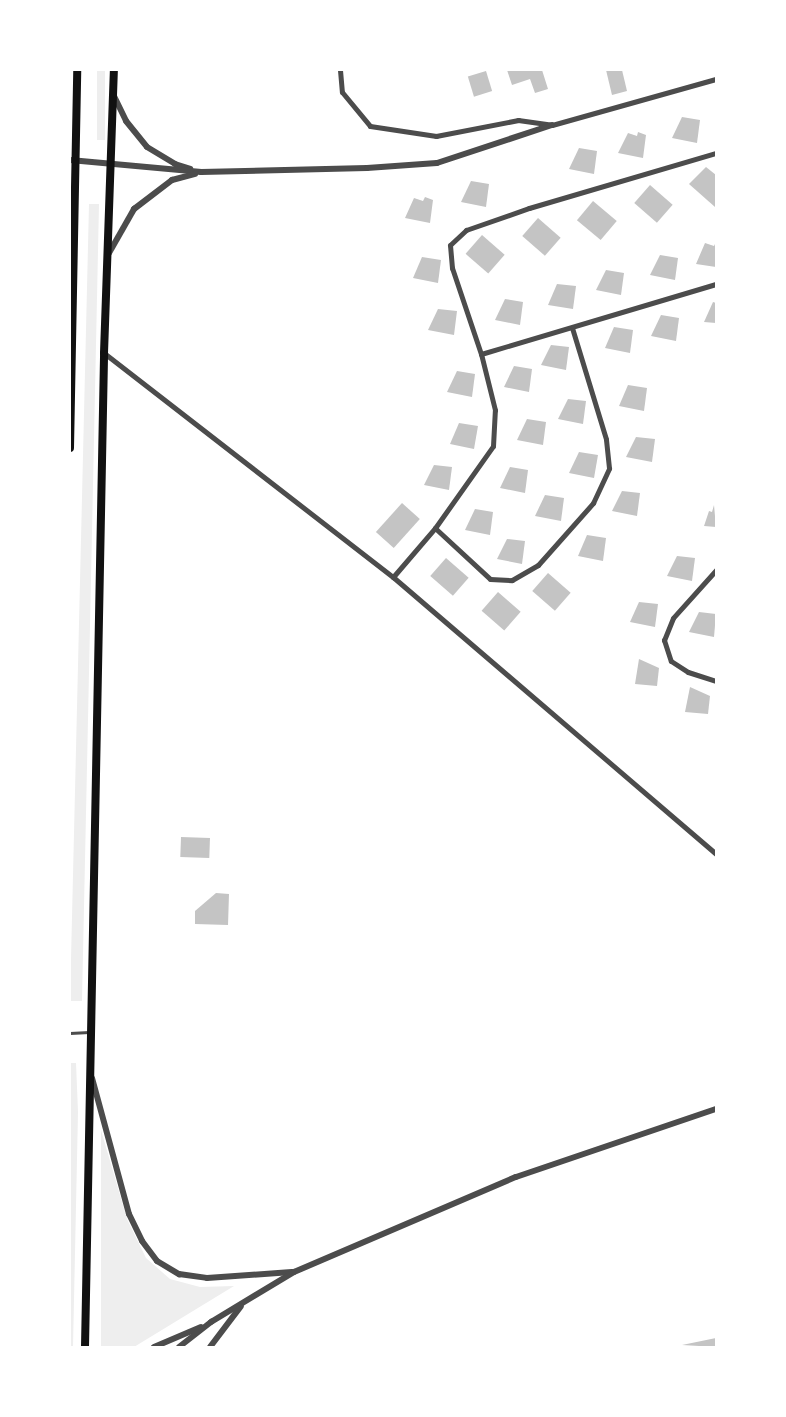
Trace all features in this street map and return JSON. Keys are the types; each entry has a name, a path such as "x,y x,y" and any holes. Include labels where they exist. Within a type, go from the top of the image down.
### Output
{"main road":[{"path":"70,448 77,70"},
{"path":"85,1347 89,1032 104,353 114,70"}],"street":[{"path":"340,70 342,92 370,126 436,136 518,120 552,125"},
{"path":"74,161 111,166 201,172 436,163 552,125 716,80"},
{"path":"113,93 126,121 147,147 175,164 201,172"},
{"path":"394,576 435,528 493,446 495,410 481,354 452,268 450,245 466,230 529,208 716,153"},
{"path":"108,253 134,209 157,189 172,180 201,172"},
{"path":"481,354 716,284"},
{"path":"435,528 490,580 512,580 538,565 593,502 609,468 606,439 572,328"},
{"path":"104,353 394,576 716,854"},
{"path":"716,570 673,618 664,640 671,661 688,672 716,681"},
{"path":"89,1067 128,1214 142,1241 157,1261 179,1274 207,1278 294,1272"},
{"path":"178,1347 211,1322 294,1272 516,1177 716,1108"},
{"path":"210,1347 243,1303"},
{"path":"154,1347 211,1322"}],"lane":[{"path":"70,1033 89,1032"}],"shaded area":[{"path":"97,70 105,70 105,140 97,140"},
{"path":"89,204 99,204 82,1001 70,1001"},
{"path":"70,1063 76,1063 78,1112 73,1347 70,1347"},
{"path":"101,1130 127,1219 146,1258 170,1279 200,1287 234,1286 134,1347 101,1347"}],"building":[{"path":"507,70 542,70 548,89 535,93 530,79 512,85"},
{"path":"606,70 622,70 627,91 612,95"},
{"path":"486,71 492,91 474,97 468,77"},
{"path":"682,117 700,120 697,143 672,138"},
{"path":"638,132 646,135 643,158 618,153 628,133 637,136"},
{"path":"579,148 597,151 594,174 569,169"},
{"path":"706,167 716,175 715,207 689,184"},
{"path":"471,181 489,184 486,207 461,202"},
{"path":"650,185 673,205 657,223 634,203"},
{"path":"425,197 433,200 430,223 405,218 414,198 423,201"},
{"path":"593,201 617,221 601,240 577,220"},
{"path":"538,218 561,238 545,256 522,236"},
{"path":"482,235 505,255 488,274 466,254"},
{"path":"716,242 716,267 696,264 705,243 714,246"},
{"path":"660,255 678,258 675,280 650,275"},
{"path":"422,257 441,260 438,283 413,278"},
{"path":"606,270 624,273 621,295 596,290"},
{"path":"557,284 576,286 573,309 548,305"},
{"path":"505,299 523,302 520,325 495,320"},
{"path":"713,302 716,303 716,323 704,322"},
{"path":"438,309 457,311 454,335 428,330"},
{"path":"661,315 679,318 676,341 651,336"},
{"path":"614,327 633,330 630,353 605,348"},
{"path":"551,345 569,347 566,370 541,365"},
{"path":"514,366 532,369 529,392 504,387"},
{"path":"457,371 475,374 472,397 447,392"},
{"path":"628,385 647,388 644,411 619,406"},
{"path":"568,399 586,401 583,424 558,419"},
{"path":"527,419 546,422 543,445 517,440"},
{"path":"459,423 478,426 474,449 450,444"},
{"path":"636,437 655,439 652,462 626,457"},
{"path":"579,452 598,455 594,478 569,473"},
{"path":"434,465 452,467 449,490 424,485"},
{"path":"510,467 528,470 525,493 500,488"},
{"path":"622,491 640,493 637,516 612,511"},
{"path":"545,495 564,498 561,521 535,516"},
{"path":"402,503 420,519 394,548 376,532"},
{"path":"714,505 716,527 704,526 709,511 712,512"},
{"path":"475,509 493,512 490,535 465,530"},
{"path":"587,535 606,538 603,561 578,556"},
{"path":"507,539 525,541 522,564 497,559"},
{"path":"677,556 695,558 692,581 667,576"},
{"path":"446,558 469,578 453,596 430,576"},
{"path":"548,573 571,593 555,611 532,591"},
{"path":"498,592 521,612 504,631 482,611"},
{"path":"639,602 658,604 655,627 630,622"},
{"path":"699,612 716,614 714,637 689,632"},
{"path":"639,659 659,668 657,686 635,684"},
{"path":"690,687 710,696 708,714 685,712"},
{"path":"181,837 210,838 209,858 180,857"},
{"path":"216,893 229,894 228,925 195,924 195,911"},
{"path":"716,1338 716,1347 682,1345"}]}
